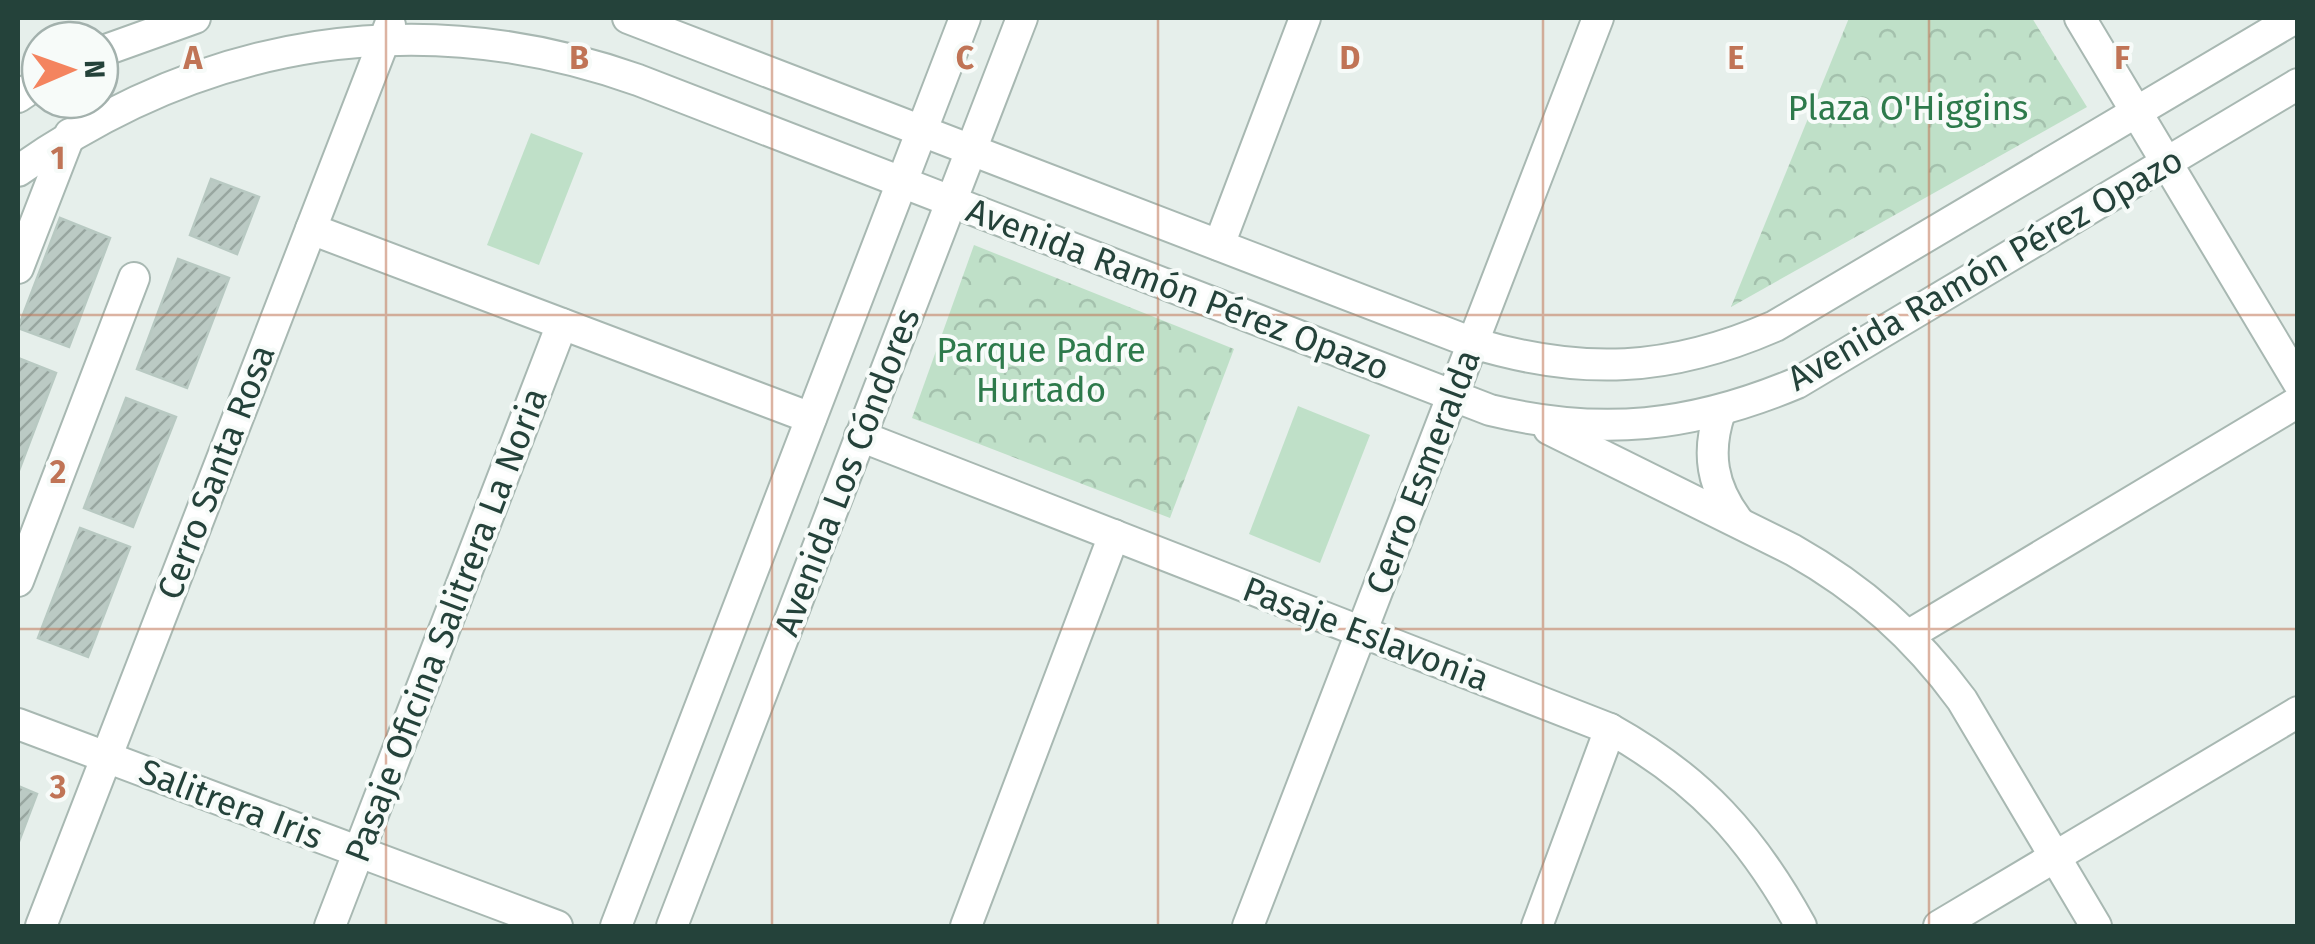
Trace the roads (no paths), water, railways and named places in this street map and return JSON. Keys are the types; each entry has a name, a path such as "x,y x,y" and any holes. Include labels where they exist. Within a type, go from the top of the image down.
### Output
{"street":[{"path":"120,45 195,18"},
{"name":"Avenida Ramón Pérez Opazo","path":"628,18 670,24 971,150 1473,343 1515,356 1603,366 1662,362 1734,344 1814,305 2295,18"},
{"name":"Avenida Los Cóndores","path":"616,926 965,18"},
{"name":"Avenida Los Cóndores","path":"672,926 1022,18"},
{"path":"1219,245 1305,18"},
{"name":"Cerro Esmeralda","path":"1248,926 1598,18"},
{"path":"2080,18 2298,382"},
{"name":"Avenida Ramón Pérez Opazo","path":"18,171 70,134 164,89 214,71 388,28 500,44 598,65 1452,396 1528,419 1576,426 1624,426 1720,412 1821,370 2298,84"},
{"name":"Cerro Santa Rosa","path":"41,926 388,28"},
{"path":"18,268 70,134"},
{"path":"310,229 811,418"},
{"path":"18,580 134,278"},
{"name":"Pasaje Oficina Salitrera La Noria","path":"330,926 562,324"},
{"path":"1909,635 2298,402"},
{"path":"1720,412 1712,460 1720,493 1738,521"},
{"path":"1528,419 1738,521 1828,569 1861,592 1909,635 1962,700 2096,926"},
{"name":"Pasaje Eslavonia","path":"860,436 1610,729 1660,759 1715,804 1769,871 1801,926"},
{"path":"966,926 1114,535"},
{"path":"1939,926 2298,712"},
{"name":"Salitrera Iris","path":"18,724 558,926"},
{"path":"1537,926 1610,729"}],"park label":[{"name":"Plaza O'Higgins","path":"1908,108"},
{"name":"Parque Padre Hurtado","path":"1041,370"}]}
